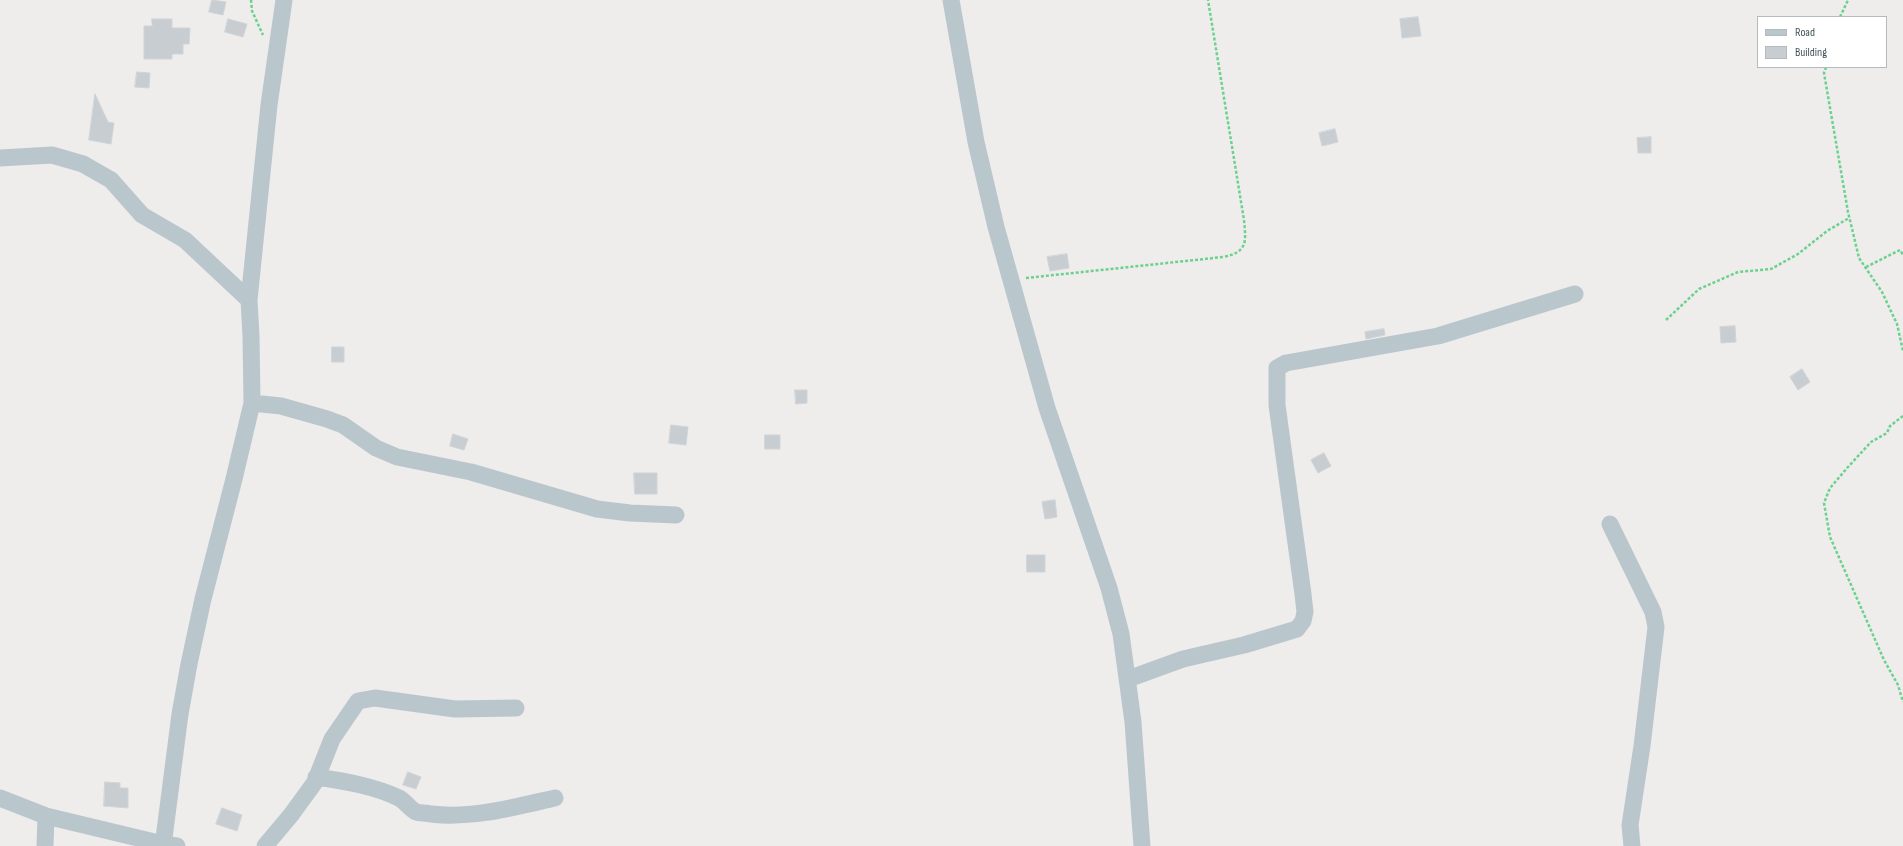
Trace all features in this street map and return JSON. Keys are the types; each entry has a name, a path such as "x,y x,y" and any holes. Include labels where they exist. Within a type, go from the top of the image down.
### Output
{"street":[{"path":"0,798 46,816 168,845 180,714 189,664 211,565 252,403 249,300 269,105 278,52 284,0"},
{"path":"951,0 983,176 1047,408 1109,588 1121,634 1128,679 1138,782 1142,846"},
{"path":"0,158 52,156 83,164 111,180 142,215 185,240 249,300"},
{"path":"1128,679 1183,659 1284,634 1297,629 1303,621 1305,612 1304,594 1276,405 1277,368 1286,363 1438,336 1575,294"},
{"path":"252,403 281,406 327,419 343,426 376,448 397,457 471,472 597,509 630,513 676,515"},
{"path":"1610,524 1653,612 1656,627 1642,746 1630,825 1632,846"},
{"path":"265,846 292,815 316,778 332,739 358,701 374,698 455,709 516,708"},
{"path":"316,778 338,780 373,789 400,799 415,812 445,816 516,807 555,798"},
{"path":"44,846 46,816"}],"path":[{"path":"251,0 252,11 262,35 278,52"},
{"path":"1012,280 1223,257 1239,252 1244,246 1244,220 1208,0"},
{"path":"1840,16 1848,0"},
{"path":"1826,68 1824,73 1850,218 1859,258 1882,292 1897,324 1903,351"},
{"path":"1666,320 1699,289 1738,272 1771,269 1798,254 1827,231 1850,218"},
{"path":"1866,267 1900,250 1903,255"},
{"path":"1903,416 1890,426 1887,432 1872,442 1843,472 1830,488 1824,502 1830,537 1884,660 1898,685 1903,702"}],"building":[{"path":"212,0 226,2 223,15 209,12"},
{"path":"1418,17 1421,36 1402,38 1400,19"},
{"path":"152,19 172,19 172,28 190,28 189,44 183,44 183,54 172,54 172,59 144,59 144,26 152,26"},
{"path":"228,19 247,24 243,37 225,32"},
{"path":"137,72 150,73 149,88 135,87"},
{"path":"95,94 108,122 114,123 111,144 89,140"},
{"path":"1335,129 1338,142 1322,146 1319,133"},
{"path":"1651,137 1651,153 1638,153 1637,138"},
{"path":"1067,254 1069,268 1050,271 1047,257"},
{"path":"1735,326 1736,342 1721,343 1720,327"},
{"path":"1384,329 1385,335 1366,339 1365,332"},
{"path":"332,347 344,347 344,362 332,362"},
{"path":"1802,369 1810,382 1798,390 1790,377"},
{"path":"795,390 807,390 807,403 796,404"},
{"path":"671,425 688,427 686,445 669,443"},
{"path":"453,434 468,439 464,450 450,446"},
{"path":"765,435 780,435 780,449 765,449"},
{"path":"1324,453 1331,466 1318,473 1311,460"},
{"path":"634,473 657,473 657,494 635,494"},
{"path":"1055,500 1057,517 1045,519 1042,502"},
{"path":"1027,555 1045,555 1045,572 1027,572"},
{"path":"408,772 421,777 416,789 403,785"},
{"path":"105,782 120,783 120,788 128,788 128,808 104,806"},
{"path":"222,808 242,815 237,831 216,824"}]}
